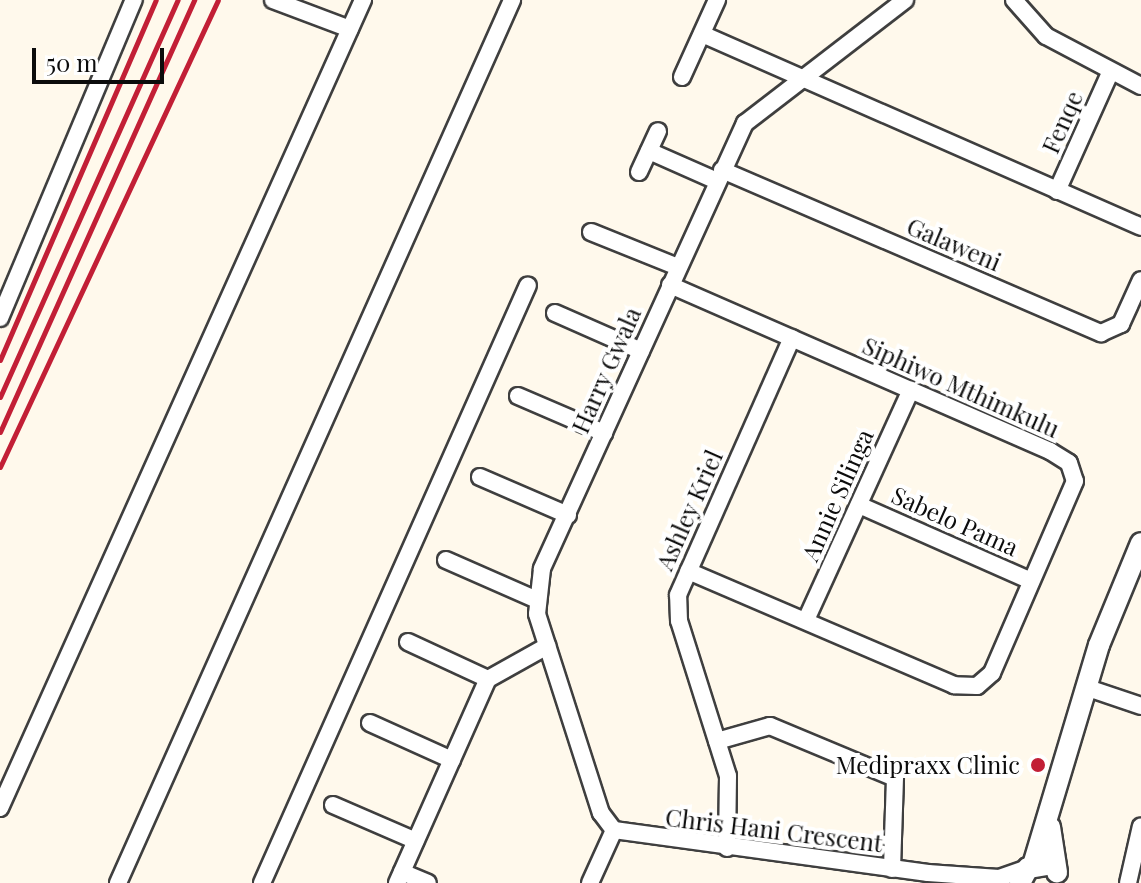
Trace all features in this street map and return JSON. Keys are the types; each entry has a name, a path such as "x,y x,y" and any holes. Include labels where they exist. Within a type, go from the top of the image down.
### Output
{"street":[{"path":"0,318 134,0"},
{"path":"273,0 350,29"},
{"path":"0,808 363,0"},
{"path":"118,883 512,0"},
{"path":"682,77 717,0"},
{"name":"Harry Gwala","path":"535,599 604,433 719,176 751,113 905,0"},
{"path":"1014,0 1046,36 1110,73 1141,86"},
{"path":"702,34 795,79 1141,227"},
{"name":"Fenqe","path":"1057,191 1110,73"},
{"path":"639,172 658,131"},
{"name":"Galaweni","path":"649,151 719,176 1101,333 1121,324 1141,280"},
{"path":"591,232 678,267"},
{"path":"262,883 528,285"},
{"name":"Siphiwo Mthimkulu","path":"670,285 1050,451 1074,471 992,673 977,686 954,685 688,571"},
{"path":"555,313 641,351"},
{"name":"Ashley Kriel","path":"727,848 729,789 676,609 688,571 792,338"},
{"name":"Annie Silinga","path":"806,620 911,390"},
{"path":"518,396 604,433"},
{"path":"480,477 568,515"},
{"name":"Sabelo Pama","path":"859,505 1031,581"},
{"path":"1051,811 1059,878 1027,872 1051,811 1085,687 1141,543"},
{"path":"446,560 535,599 601,813 614,830 590,883"},
{"path":"408,642 488,679"},
{"path":"428,883 400,877 488,679 547,646"},
{"path":"1085,687 1141,706"},
{"path":"370,723 452,760"},
{"path":"717,741 770,726 895,778 892,869"},
{"path":"333,805 416,841"},
{"path":"1128,883 1141,826"},
{"name":"Chris Hani Crescent","path":"614,830 892,869 927,878 987,878 1027,872"},
{"name":"Chris Hani Crescent","path":"987,878 1004,883"}],"railway":[{"path":"0,360 156,0"},
{"path":"0,397 178,0"},
{"path":"0,432 194,0"},
{"path":"0,467 218,0"}],"place":[{"name":"Medipraxx Clinic","path":"1038,765"}]}
